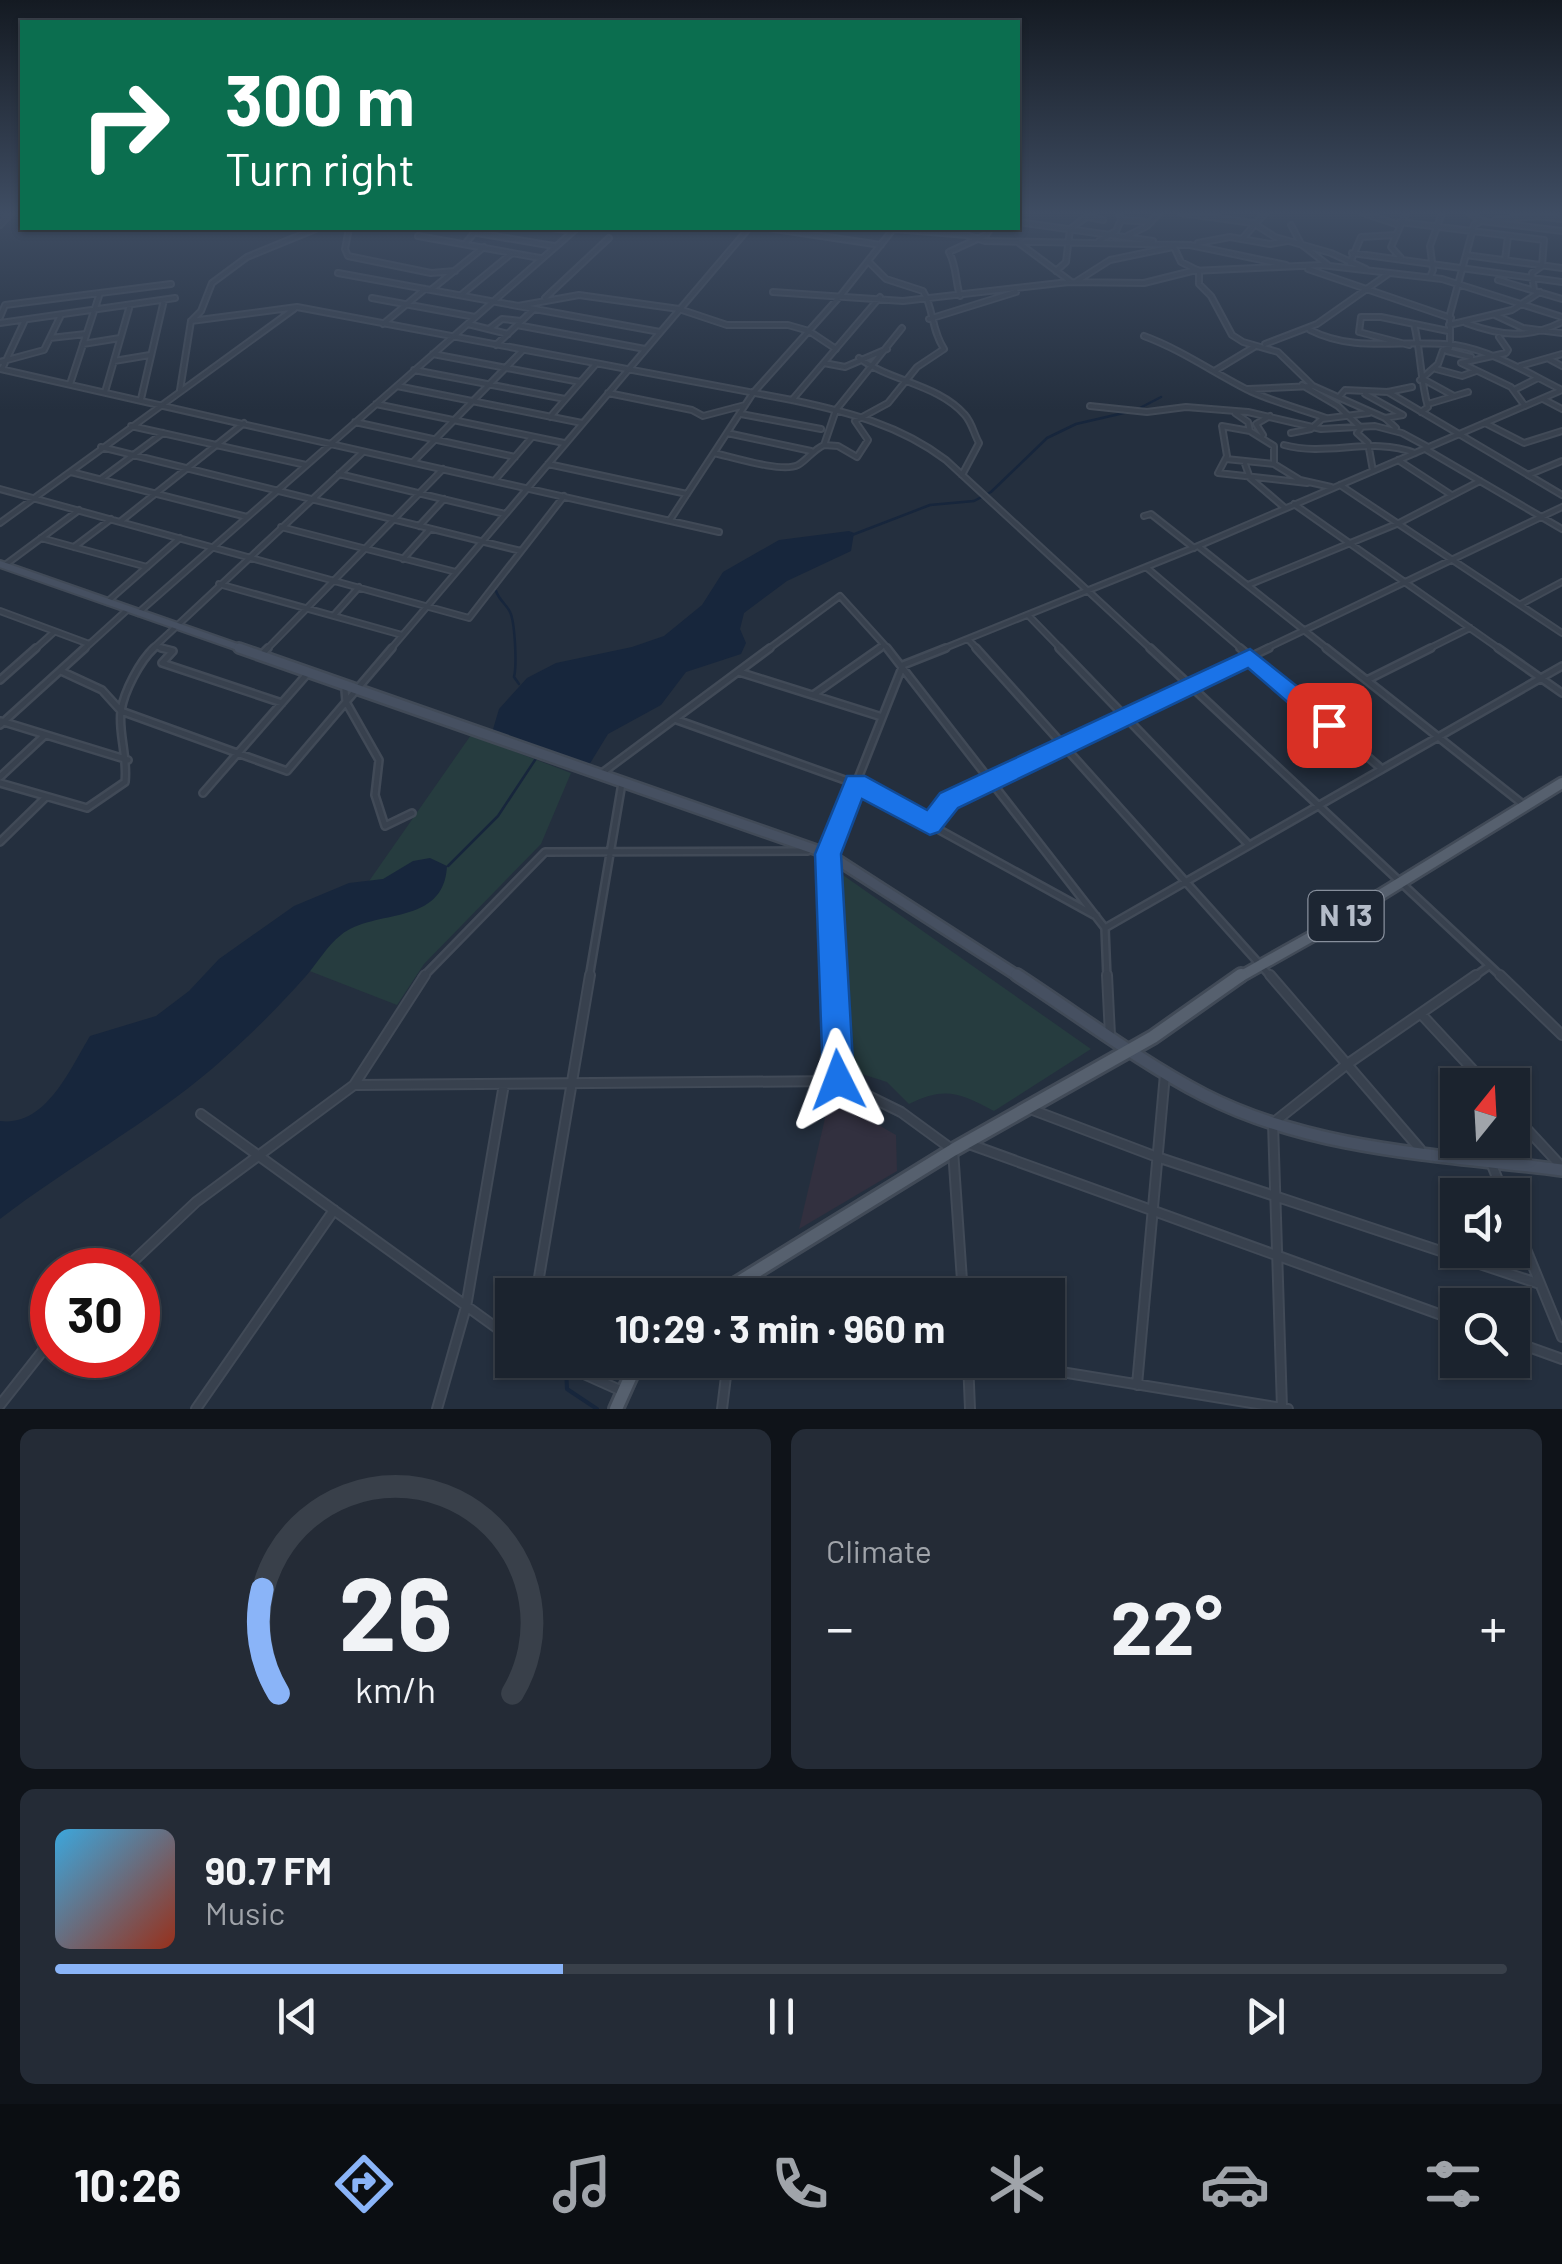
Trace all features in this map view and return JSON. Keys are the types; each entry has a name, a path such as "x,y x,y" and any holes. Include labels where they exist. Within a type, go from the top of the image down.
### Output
{"main road":[{"name":"N 13","path":"746,1278 1131,1048 1260,963 1562,783"},
{"path":"619,1403 630,1378"}],"street":[{"path":"180,390 191,321 201,311 217,279"},
{"path":"370,279 660,332"},
{"path":"383,324 443,279"},
{"path":"461,295 480,279"},
{"path":"138,613 517,279"},
{"path":"496,345 566,279"},
{"path":"121,710 287,771 706,279"},
{"path":"670,520 753,393 853,279"},
{"path":"727,433 811,450 824,444 838,446 856,457 868,440 855,420 888,403 916,368 944,349 934,338 928,299 923,291 886,279"},
{"path":"955,279 960,296"},
{"path":"1068,279 1073,282"},
{"path":"929,320 1012,292 1078,279"},
{"path":"773,292 928,299 1073,282 1144,284 1154,279"},
{"path":"1199,279 1199,284 1212,293 1220,319 1230,331 1242,342 1262,344 1286,359 1313,386"},
{"path":"1340,279 1451,318"},
{"path":"1216,370 1262,344 1310,330 1359,299 1381,279"},
{"path":"1440,279 1527,304 1562,319"},
{"path":"1442,350 1450,348 1448,328 1459,279"},
{"path":"1490,292 1497,279"},
{"path":"1505,279 1562,299"},
{"path":"1532,279 1537,291"},
{"path":"171,284 5,305 0,320 25,320 174,298"},
{"path":"1412,346 1360,332 1361,317 1382,316 1448,328 1527,304 1537,291"},
{"path":"70,384 100,293"},
{"path":"518,306 579,295 680,309 728,325 760,328 776,324 809,331 836,349"},
{"path":"792,400 880,297"},
{"path":"372,298 475,317"},
{"path":"141,400 164,300"},
{"path":"105,392 130,305"},
{"path":"191,321 249,310 296,307 792,400 866,417 914,438 990,500 1317,806 1403,881 1562,1034"},
{"path":"1,520 296,307"},
{"path":"2,365 44,350 61,315"},
{"path":"1495,315 1540,331 1562,333"},
{"path":"489,329 502,319 646,349"},
{"path":"1466,323 1500,336 1519,338 1562,319"},
{"path":"2,365 25,320"},
{"path":"468,324 508,334"},
{"path":"1414,324 1428,404"},
{"path":"824,444 836,410 890,348 902,328"},
{"path":"1310,330 1327,341 1450,344 1496,357 1562,390"},
{"path":"50,338 87,334"},
{"path":"1370,343 1371,334"},
{"path":"1144,336 1165,344 1183,358 1203,362 1246,389 1326,418"},
{"path":"1442,350 1474,358 1496,357 1508,350 1500,336"},
{"path":"83,344 120,338"},
{"path":"824,363 845,366 890,348"},
{"path":"412,462 524,350"},
{"path":"1422,380 1434,368 1442,350"},
{"path":"433,354 580,382"},
{"path":"1517,367 1562,354"},
{"path":"114,361 152,355"},
{"path":"859,358 870,368 950,402 969,418 979,443 962,475"},
{"path":"1474,358 1461,363 1514,390 1526,406"},
{"path":"1548,359 1562,363"},
{"path":"550,417 596,364"},
{"path":"2,365 70,384 719,532"},
{"path":"1434,368 1462,376 1476,371"},
{"path":"414,370 565,399"},
{"path":"1514,390 1538,378"},
{"path":"1422,380 1454,396"},
{"path":"1246,389 1302,384 1339,397 1385,418 1426,448 1562,529"},
{"path":"1302,384 1361,428"},
{"path":"397,386 582,424"},
{"path":"1339,397 1344,390 1388,392 1412,387"},
{"path":"1357,390 1403,416 1385,418"},
{"path":"838,1080 822,852 856,784 902,665 1196,547 1562,390"},
{"path":"1388,392 1562,495"},
{"path":"1421,412 1428,404 1468,392"},
{"path":"608,393 692,410 703,416 746,405"},
{"path":"1542,399 1562,409"},
{"path":"376,404 565,443"},
{"path":"1090,406 1147,412 1186,407 1248,412 1315,427 1375,426 1402,432"},
{"path":"1234,411 1248,422 1250,430"},
{"path":"1248,412 1264,438"},
{"path":"1315,427 1317,421 1326,418 1372,413"},
{"path":"740,414 821,429"},
{"path":"1256,424 1270,416"},
{"path":"355,422 515,457"},
{"path":"121,521 244,423"},
{"path":"1284,445 1299,423"},
{"path":"1485,423 1524,443 1562,431"},
{"path":"131,426 306,465"},
{"path":"1274,464 1274,448 1264,438 1250,430 1222,426 1226,459 1218,473 1336,486 1399,523 1562,633"},
{"path":"1291,433 1315,427"},
{"path":"1361,428 1358,432 1368,447 1373,471"},
{"path":"100,479 163,433"},
{"path":"495,480 533,436"},
{"path":"1552,436 1562,442"},
{"path":"1274,448 1284,445 1309,451 1397,445 1415,452"},
{"path":"101,447 521,551"},
{"path":"121,710 143,658 154,646 364,450"},
{"path":"714,452 790,468 806,460 811,450"},
{"path":"1226,459 1274,464 1307,482"},
{"path":"1398,460 1450,494"},
{"path":"1528,475 1562,461"},
{"path":"1243,462 1249,468 1250,478 1285,508"},
{"path":"548,464 687,494"},
{"path":"260,656 444,469"},
{"path":"68,471 247,517"},
{"path":"339,474 506,514"},
{"path":"1248,585 1399,523 1480,481"},
{"path":"0,489 469,618 564,496"},
{"path":"419,526 444,499"},
{"path":"1294,504 1562,693"},
{"path":"930,824 949,801 1562,507"},
{"path":"2,565 79,510"},
{"path":"1144,516 1151,514 1248,585 1526,806"},
{"path":"74,548 111,518"},
{"path":"281,527 456,572"},
{"path":"404,559 430,528"},
{"path":"41,538 147,567"},
{"path":"107,602 180,538"},
{"path":"2,565 822,852 1204,1095 1273,1123 1322,1138 1562,1168"},
{"path":"1146,567 1382,770"},
{"path":"1520,604 1562,582"},
{"path":"219,584 402,635"},
{"path":"333,616 359,587"},
{"path":"599,775 840,596 902,665 1105,928 1110,1036"},
{"path":"1,722 127,610"},
{"path":"0,611 89,644"},
{"path":"1028,615 1249,845"},
{"path":"1367,680 1470,628"},
{"path":"0,680 54,632"},
{"path":"968,639 1260,963 1422,1152"},
{"path":"814,695 884,645"},
{"path":"154,646 173,651 162,663 282,702"},
{"path":"1105,928 1562,666"},
{"path":"44,735 0,780 87,808 125,782 128,760 121,710 100,686 61,671"},
{"path":"739,672 882,717"},
{"path":"203,793 308,673"},
{"path":"345,690 346,702 378,760 375,795 384,826 412,813"},
{"path":"675,719 856,784 1098,917"},
{"path":"1,722 128,760"},
{"path":"539,1278 622,783"},
{"path":"0,842 46,796"},
{"path":"147,1248 196,1202 261,1158 354,1085 418,982 545,852 822,852"},
{"path":"1273,1123 1346,1066 1490,965"},
{"path":"1422,1015 1470,1068"},
{"path":"1137,1385 1165,1070"},
{"path":"354,1085 838,1080 960,1147 1440,1315"},
{"path":"436,1409 466,1308 504,1084"},
{"path":"1027,1108 1158,1157 1540,1284"},
{"path":"201,1114 495,1328"},
{"path":"1065,1373 1285,1409 1273,1123"},
{"path":"1530,1133 1562,1168"},
{"path":"960,1147 963,1278"},
{"path":"1490,1160 1497,1178"},
{"path":"196,1409 334,1210"},
{"path":"1530,1259 1562,1338"},
{"path":"1530,1347 1562,1359"},
{"path":"0,1406 30,1368"},
{"path":"581,1378 619,1403"},
{"path":"722,1409 726,1378"},
{"path":"969,1378 970,1409"}],"shaded area":[{"path":"830,1097 896,1135 897,1171 799,1229"}],"green space":[{"path":"471,735 571,773 541,844 424,964 397,1005 307,970"},
{"path":"840,873 1091,1049 994,1111 952,1094 933,1095 909,1104 887,1082 846,1069"}],"water":[{"path":"854,533 851,551 787,581 744,613 740,629 746,643 741,654 686,672 661,705 608,734 586,770 491,736 499,709 527,678 556,663 664,636 702,605 723,572 779,540"},
{"path":"430,858 447,866 443,885 434,899 421,908 371,921 341,935 284,1000 213,1068 162,1108 0,1219 0,1121 31,1115 43,1105 65,1079 90,1036 156,1016 189,991 219,959 294,906 349,883 383,879 413,861"}],"waterway":[{"path":"1136,410 1161,397"},
{"path":"852,535 930,505 974,501 991,492 1047,438 1076,424 1128,412"},
{"path":"496,591 512,617 514,677 519,684"},
{"path":"448,866 498,816 537,757"},
{"path":"566,1378 567,1389 597,1409"}],"route":[{"path":"838,1080 828,854 856,784 930,824 949,801 1250,658 1329,725"}]}
